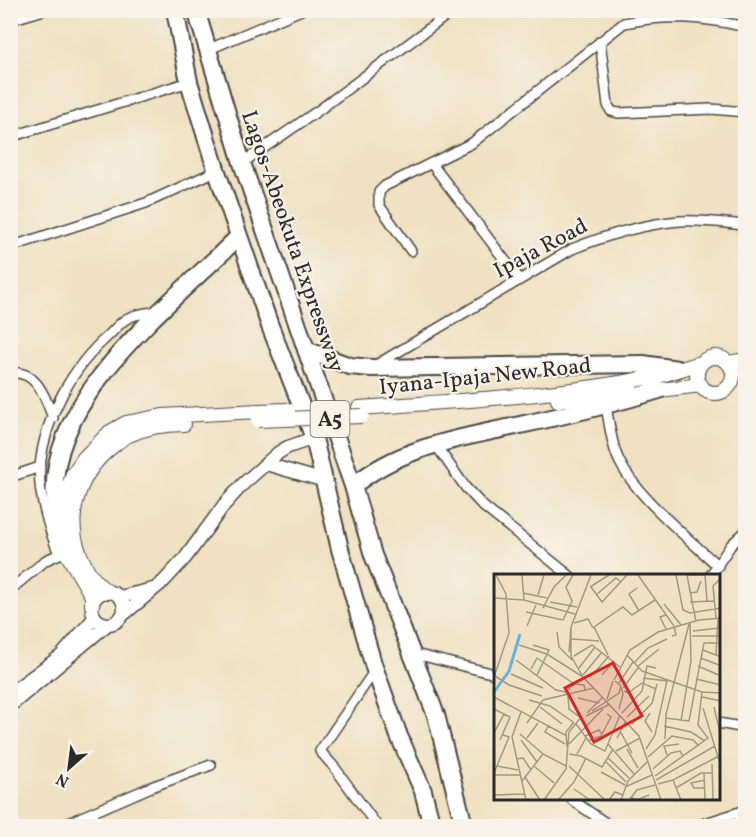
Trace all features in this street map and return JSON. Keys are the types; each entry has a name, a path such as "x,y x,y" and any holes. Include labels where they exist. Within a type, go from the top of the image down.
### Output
{"highway":[{"name":"A5","path":"176,10 189,82 216,171 270,326 314,438 339,549 375,670 399,736 423,791 432,826"},
{"name":"Lagos-Abeokuta Expressway","path":"196,10 242,163 353,486 373,555 436,715 464,826"},
{"path":"63,548 55,500 57,467 66,436 86,399 103,373 162,309 203,273 239,236"},
{"path":"306,350 350,366 371,368 643,364 677,369"},
{"path":"353,486 388,463 435,444 606,406 659,390"}],"main road":[{"path":"711,357 718,357 728,363 733,374 730,385 725,390 712,392 701,386 697,374 701,363 711,357"},
{"path":"728,363 746,360"},
{"name":"Iyana-Ipaja New Road","path":"360,412 628,381 660,375 701,363"},
{"path":"730,385 746,381"},
{"name":"Iyana-Ipaja New Road","path":"63,548 64,502 73,474 84,458 110,432 126,423 162,416 259,416 452,410 701,386"},
{"name":"Iyana-Ipaja New Road","path":"114,594 98,586 82,561 75,542 74,511 78,492 84,477 96,461 127,435 151,428 259,416"},
{"path":"10,706 108,624 117,622 157,588 186,557 224,505 243,484 288,447 314,438"},
{"path":"266,464 325,481"},
{"path":"63,548 92,596 98,621 108,624"},
{"path":"10,693 62,655 94,611 96,597 157,588"},
{"path":"114,594 124,605 123,615"}],"street":[{"path":"10,20 44,10"},
{"path":"207,50 301,10"},
{"path":"242,163 319,110 454,10"},
{"path":"411,251 379,205 379,192 385,186 472,143 624,23 649,18 706,18 746,27"},
{"path":"600,41 608,105 611,111 618,113 711,109 746,112"},
{"path":"10,137 189,82"},
{"path":"431,163 520,280"},
{"path":"10,247 146,203 216,171"},
{"name":"Ipaja Road","path":"371,368 572,249 645,226 683,221 746,225"},
{"path":"10,590 63,548 48,528 40,467 53,418 63,392 95,346 126,319 162,309"},
{"path":"10,373 15,372 30,378 42,388 53,418"},
{"path":"606,406 618,457 633,482 718,566"},
{"path":"435,444 466,489 484,507 568,574"},
{"path":"10,477 40,467"},
{"path":"712,574 731,546 746,531"},
{"path":"411,653 494,674"},
{"path":"375,670 320,752 335,768 377,826"},
{"path":"720,723 746,728"},
{"path":"61,826 151,787 211,765"},
{"path":"573,801 610,826"},
{"path":"696,826 742,812 744,826"}]}
